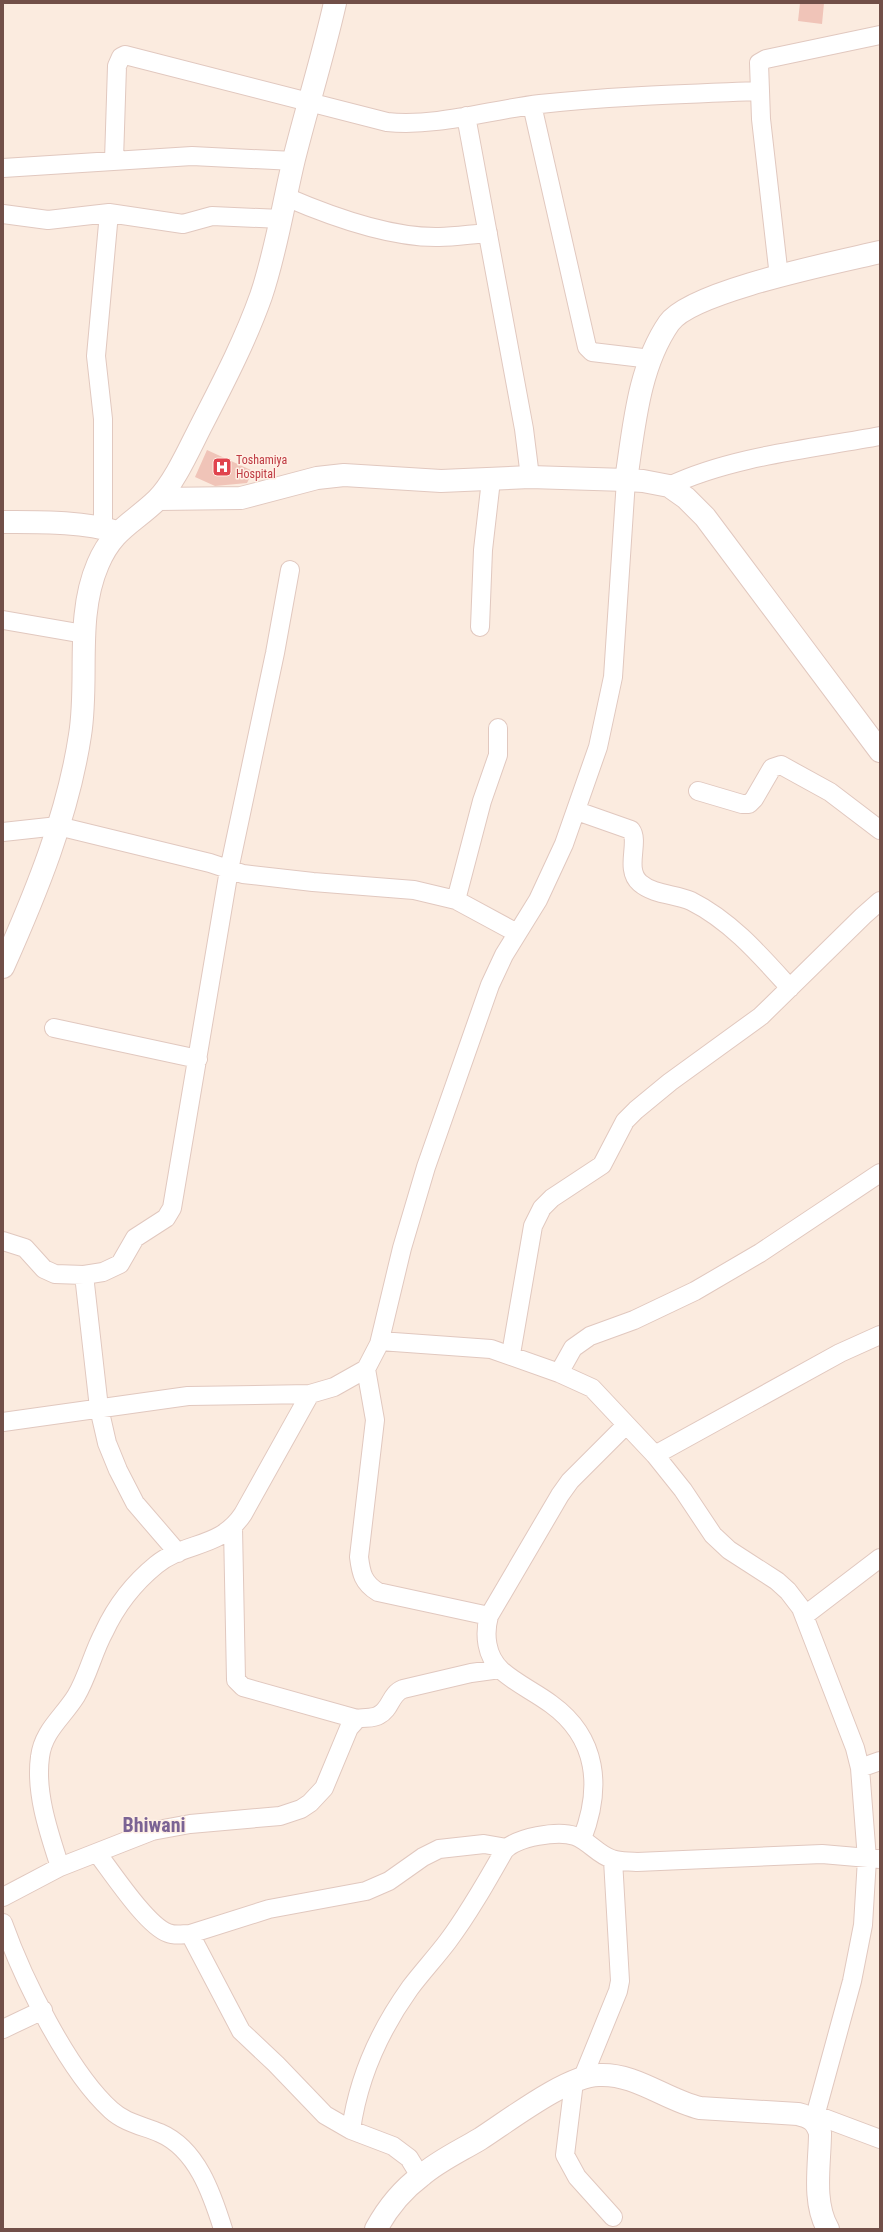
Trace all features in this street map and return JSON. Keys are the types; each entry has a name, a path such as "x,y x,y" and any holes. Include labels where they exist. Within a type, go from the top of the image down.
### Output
{"street":[{"path":"3,522 34,522 110,530 158,499 174,476 237,354 261,296 281,220 309,100 335,3"},
{"path":"780,277 759,91 758,66 762,60 880,35"},
{"path":"114,160 117,66 121,57 125,55 398,123 416,124 532,105 601,99 759,91"},
{"path":"532,105 587,347 592,352 651,359"},
{"path":"466,116 524,429 530,478"},
{"path":"3,168 192,156 294,161"},
{"path":"286,197 325,213 398,232 439,237 488,233"},
{"path":"3,214 48,220 109,213 183,224 212,216 281,220"},
{"path":"3,967 58,826 80,734 83,704 84,634 89,596 97,565 110,530 103,419 96,356 109,213"},
{"path":"3,1422 188,1396 310,1394 334,1387 366,1369 380,1341 402,1248 426,1167 490,985 517,933 538,900 564,844 577,811 598,748 613,677 626,480 639,398 651,359 669,322 684,311 726,292 880,252"},
{"path":"669,486 692,476 726,465 880,436"},
{"path":"158,499 241,498 317,478 344,475 441,481 530,478 626,480 643,481 669,486 686,498 705,517 880,751"},
{"path":"480,628 483,550 491,480"},
{"path":"3,1241 28,1250 44,1269 50,1272 62,1275 84,1275 115,1268 123,1260 135,1238 170,1214 174,1202 230,870 275,653 290,570"},
{"path":"3,620 84,634"},
{"path":"456,900 480,806 498,755 498,728"},
{"path":"698,791 742,804 749,804 772,768 781,765 830,792 880,830"},
{"path":"577,811 631,830 633,835 632,864 636,879 640,883 657,892 692,902 717,918 741,936 790,988"},
{"path":"3,832 58,826 210,863 258,877 414,890 456,900 517,933"},
{"path":"511,1354 533,1226 542,1208 560,1192 602,1165 625,1121 636,1110 670,1082 761,1016 880,901"},
{"path":"54,1028 198,1059"},
{"path":"559,1373 573,1348 590,1336 640,1317 695,1292 760,1253 880,1173"},
{"path":"84,1275 99,1408 107,1443 128,1493 142,1513 157,1527 178,1553"},
{"path":"655,1455 840,1353 880,1335"},
{"path":"380,1341 477,1347 511,1354 592,1388 655,1455 683,1490 714,1535 729,1550 788,1591 797,1601 849,1731 860,1768 873,1859 860,1950 815,2118 820,2133 818,2194 821,2210 828,2229"},
{"path":"366,1369 375,1420 359,1557 361,1574 369,1586 378,1592 490,1616"},
{"path":"60,1867 49,1829 38,1774 42,1743 49,1731 76,1696 104,1632 117,1609 135,1585 157,1564 178,1553 220,1537 233,1528 243,1514 310,1394"},
{"path":"582,1839 589,1812 594,1778 593,1766 587,1745 566,1716 552,1704 500,1669 493,1657 486,1636 490,1616 560,1495 579,1472 626,1425"},
{"path":"233,1528 236,1680 243,1687 357,1719 380,1715 386,1710 396,1693 403,1689 471,1672 500,1669"},
{"path":"804,1616 880,1558"},
{"path":"3,1897 60,1867 138,1836 169,1827 280,1816 301,1809 310,1803 324,1788 349,1728 357,1719"},
{"path":"860,1768 880,1761"},
{"path":"352,2130 355,2104 361,2083 389,2022 410,1989 448,1941 507,1848 526,1839 547,1835 570,1835 582,1839 613,1860 670,1861 822,1854 873,1859"},
{"path":"97,1853 138,1906 161,1930 168,1933 190,1934 269,1909 366,1891 389,1881 423,1857 439,1849 484,1844 507,1848"},
{"path":"613,1860 620,1981 618,1991 579,2080 565,2155 577,2177 613,2217"},
{"path":"3,1923 16,1955 43,2010 81,2075 99,2098 113,2112 129,2122 169,2138 194,2163 212,2196 223,2229"},
{"path":"190,1934 223,1996 237,2027 276,2064 321,2112 352,2130 382,2141 403,2153 413,2162 420,2176"},
{"path":"3,2029 43,2010"},
{"path":"376,2229 399,2196 420,2176 532,2105 579,2080 602,2074 627,2079 684,2104 700,2108 798,2114 880,2139"}],"building":[{"path":"800,3 824,3 822,24 798,21"},
{"path":"207,450 253,471 247,483 215,486 195,477"}],"place":[{"name":"Toshamiya Hospital","path":"222,467"}],"district":[{"name":"Bhiwani","path":"154,1825"}]}
